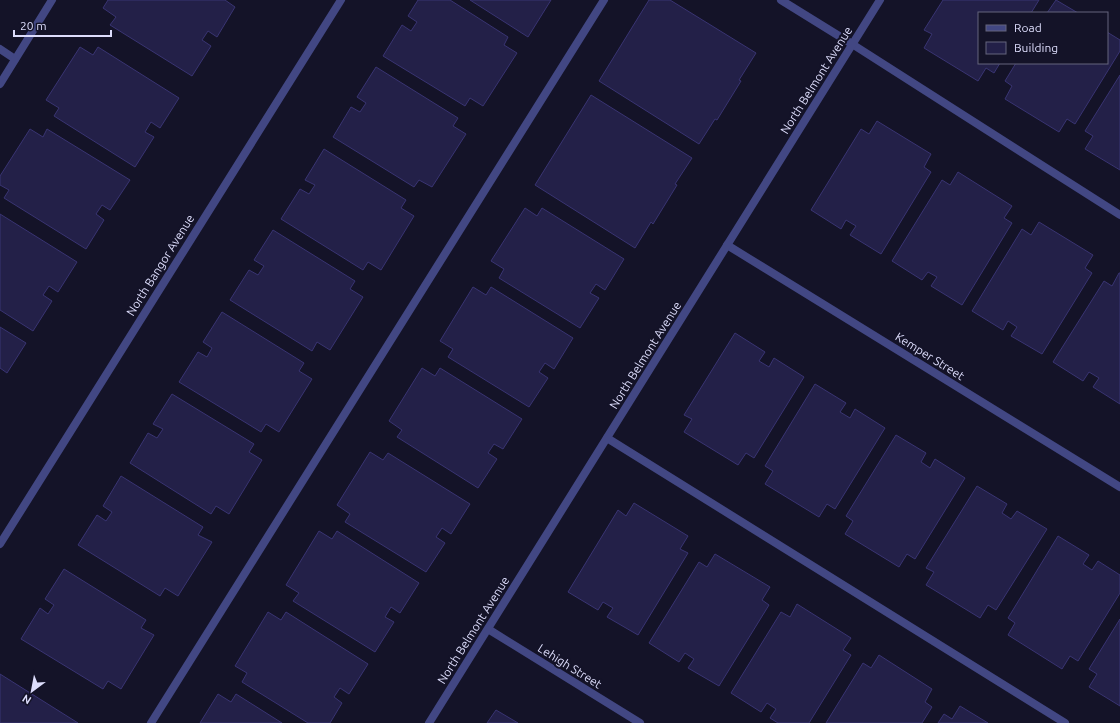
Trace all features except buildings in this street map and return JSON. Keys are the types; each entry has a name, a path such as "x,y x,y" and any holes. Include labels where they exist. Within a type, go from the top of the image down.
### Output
{"street":[{"path":"0,84 52,0"},
{"path":"151,723 604,0"},
{"path":"781,0 1120,214"},
{"name":"North Belmont Avenue","path":"429,723 880,0"},
{"name":"North Bangor Avenue","path":"0,544 339,1"},
{"path":"0,49 15,59"},
{"name":"Kemper Street","path":"727,246 1120,487"},
{"path":"607,438 1065,723"},
{"name":"Lehigh Street","path":"488,629 640,723"}]}
